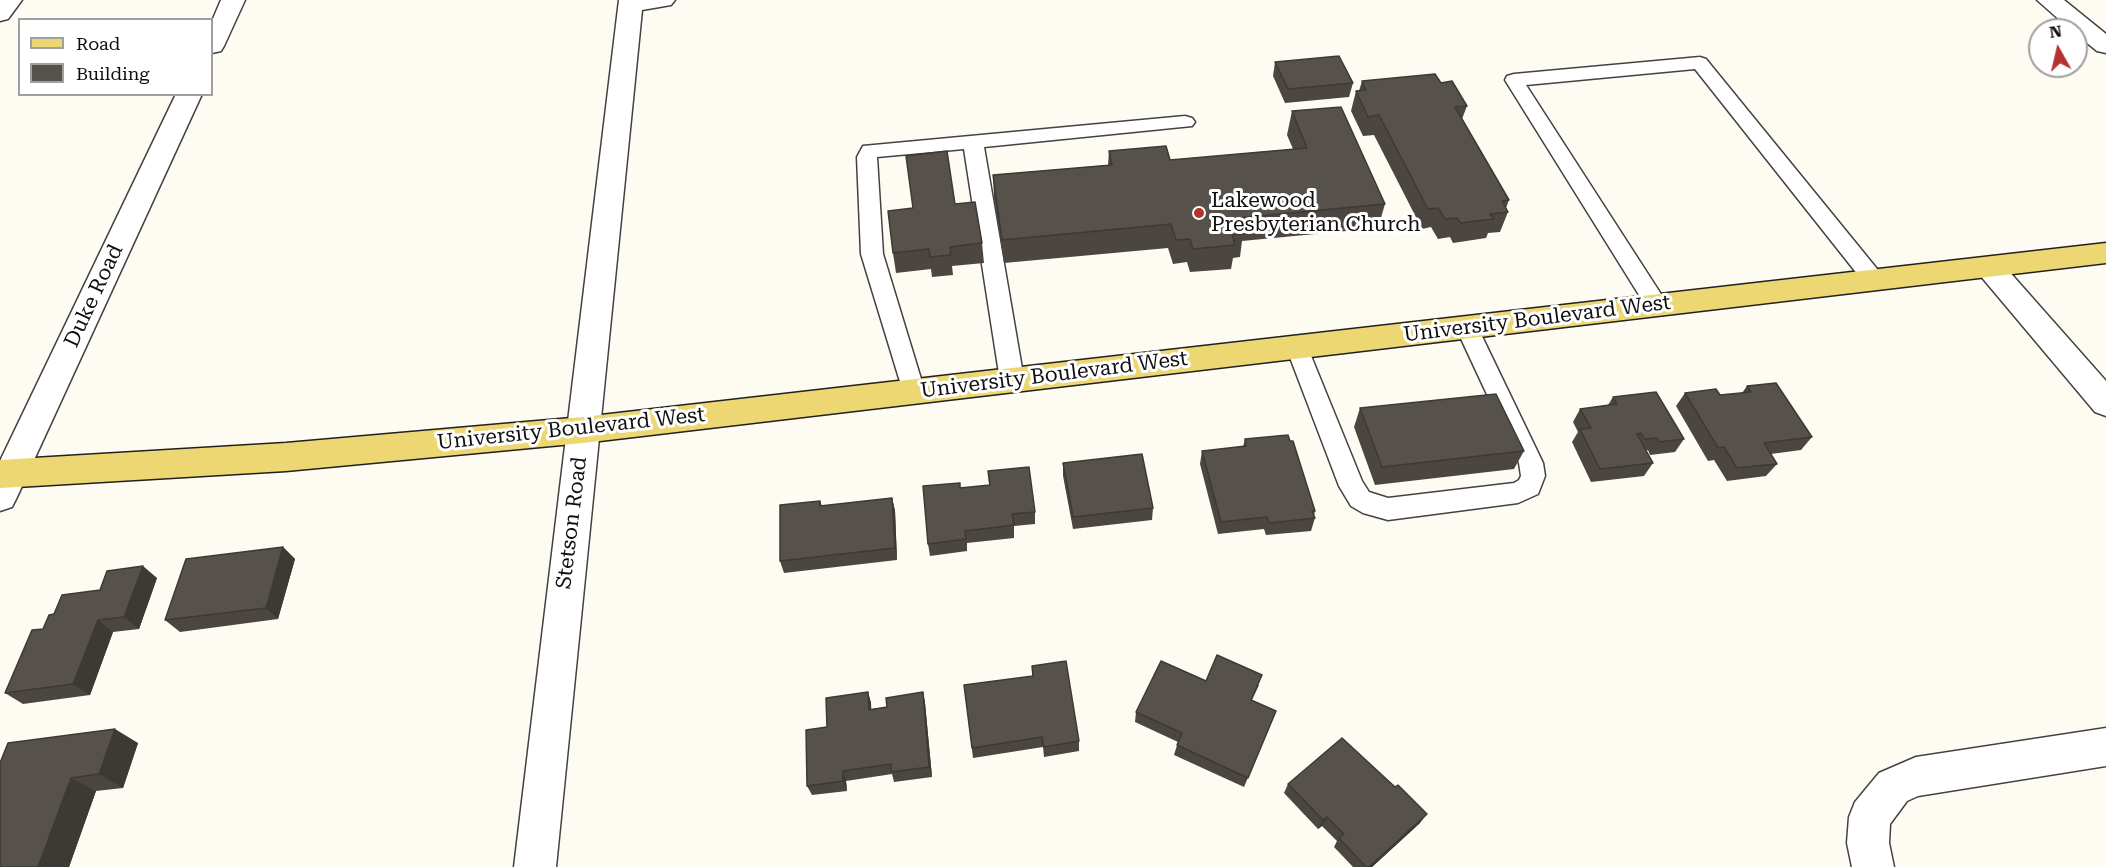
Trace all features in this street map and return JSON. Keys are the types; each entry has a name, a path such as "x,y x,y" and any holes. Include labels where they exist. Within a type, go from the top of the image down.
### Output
{"main road":[{"name":"University Boulevard West","path":"4,482 583,430 2106,253"}],"street":[{"path":"0,14 10,0"},
{"path":"213,44 233,0"},
{"path":"631,2 663,0"},
{"path":"2049,0 2106,46"},
{"name":"Stetson Road","path":"535,867 631,2"},
{"name":"Duke Road","path":"4,482 188,96"},
{"path":"1989,267 2106,403"},
{"path":"1873,867 1868,843 1870,818 1893,787 1916,777 2106,747"}],"lane":[{"path":"1657,305 1514,80 1700,63 1874,280"},
{"path":"913,392 872,254 867,157 870,151 1185,122"},
{"path":"973,142 1012,380"},
{"path":"1297,347 1351,486 1360,499 1372,506 1388,508 1518,493 1529,487 1533,476 1531,463 1467,328"}],"building":[{"path":"1339,56 1353,83 1288,89 1275,62"},
{"path":"1435,74 1441,83 1452,81 1467,106 1455,107 1509,200 1502,201 1508,212 1490,214 1494,219 1460,223 1457,218 1445,219 1438,208 1428,209 1379,115 1368,117 1356,91 1366,90 1362,81"},
{"path":"1341,107 1385,204 1238,218 1244,234 1232,235 1235,245 1193,249 1190,239 1176,240 1171,224 1002,240 993,175 1112,165 1109,151 1166,146 1170,160 1307,148 1292,111"},
{"path":"947,151 955,204 975,202 982,243 950,247 951,255 930,257 929,249 893,253 888,211 913,208 906,156"},
{"path":"1776,383 1812,437 1764,443 1777,464 1737,468 1724,447 1718,448 1685,393 1716,389 1720,395 1751,392 1747,386"},
{"path":"1656,392 1684,439 1659,442 1657,438 1644,439 1641,433 1637,434 1653,463 1600,469 1580,429 1591,428 1580,409 1617,404 1613,397"},
{"path":"1496,394 1524,451 1382,467 1360,408"},
{"path":"1288,435 1290,441 1293,441 1315,511 1312,511 1315,518 1269,523 1267,517 1221,522 1202,451 1246,446 1245,439"},
{"path":"1142,454 1153,508 1073,517 1063,463"},
{"path":"1029,467 1035,512 1012,514 1014,525 965,531 966,539 928,544 923,486 960,483 960,488 990,485 988,471"},
{"path":"892,498 895,548 780,561 780,505 820,501 820,506"},
{"path":"283,547 266,608 165,620 186,559"},
{"path":"143,566 124,617 98,620 73,684 5,693 32,630 43,629 49,615 54,614 62,595 100,590 107,571"},
{"path":"1217,655 1262,675 1251,700 1276,711 1248,778 1177,745 1182,733 1136,712 1161,661 1206,681"},
{"path":"1066,661 1079,741 1044,747 1042,737 972,748 964,685 1033,676 1032,666"},
{"path":"868,692 869,710 887,707 886,698 923,692 929,767 891,772 891,764 843,771 843,781 807,786 806,730 827,727 826,698"},
{"path":"115,729 99,774 71,778 38,867 0,867 0,763 8,743"},
{"path":"1342,738 1395,787 1398,785 1427,814 1369,867 1366,867 1339,838 1344,834 1327,817 1323,820 1288,784"}],"place":[{"name":"Lakewood Presbyterian Church","path":"1199,213"}]}
